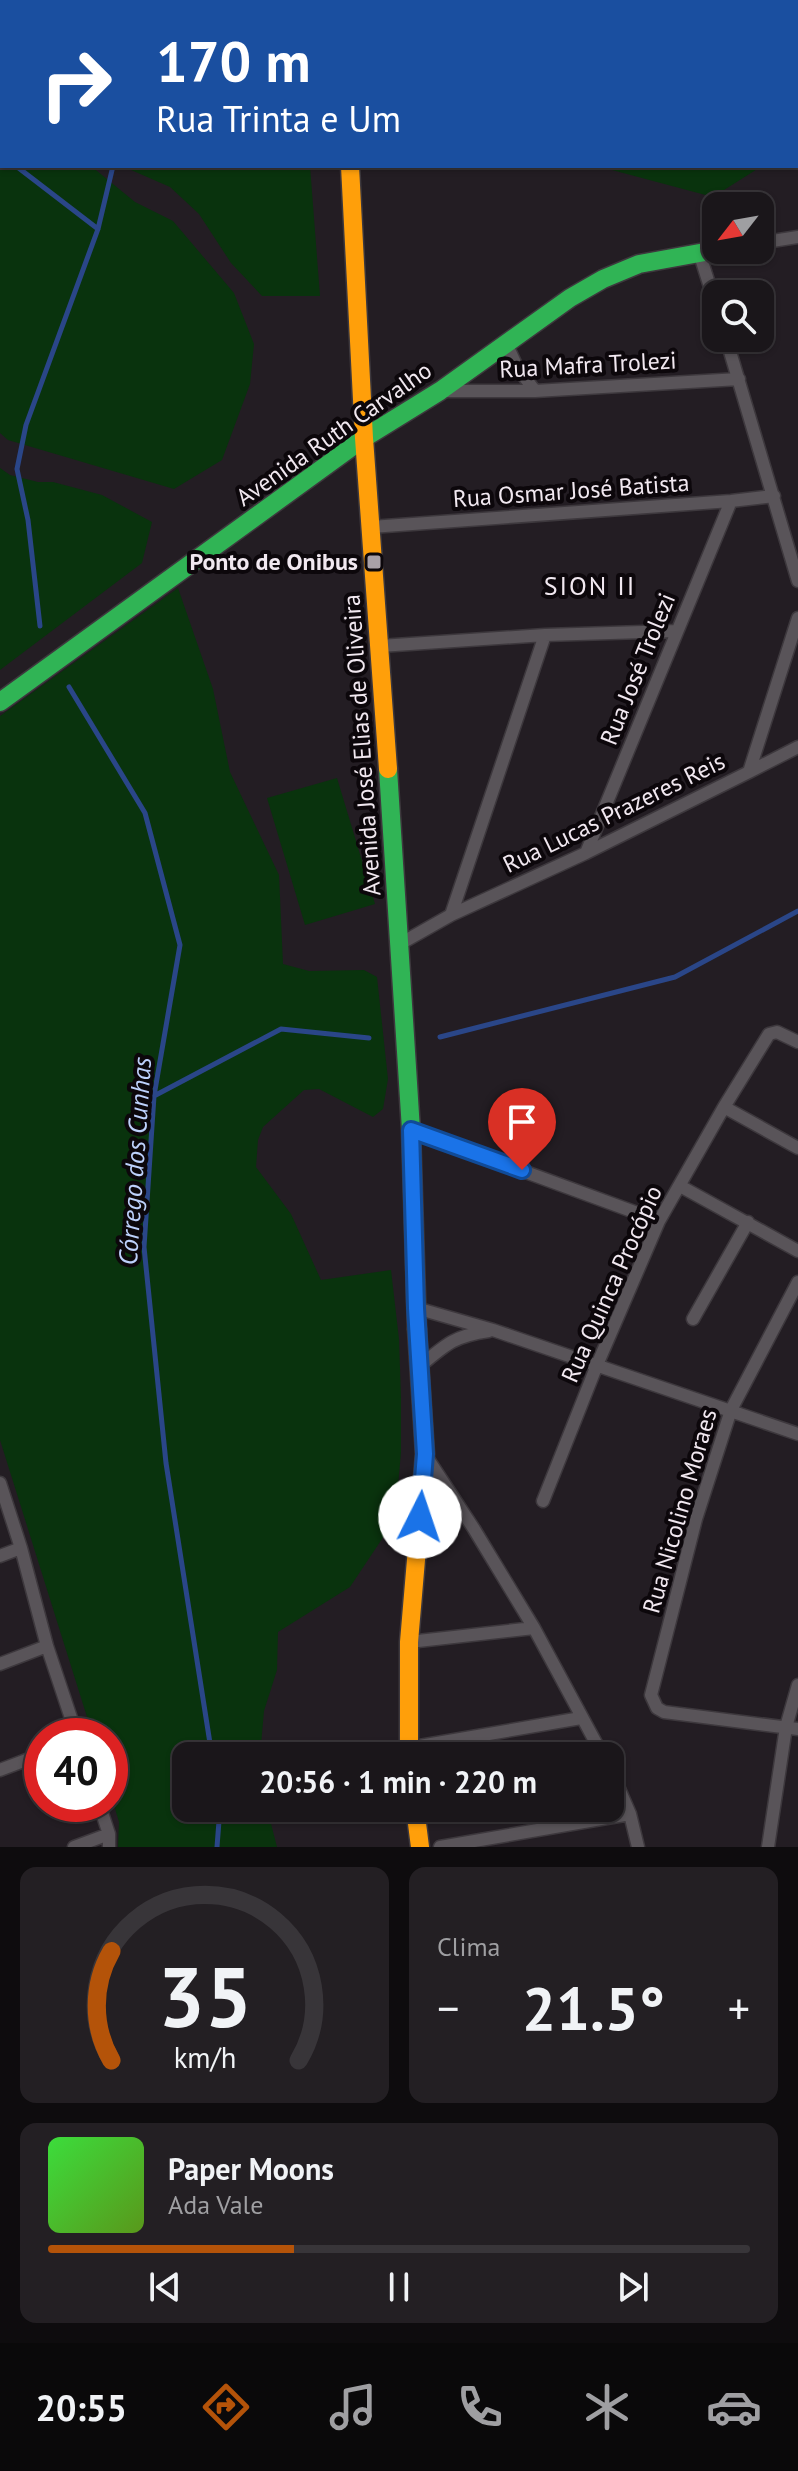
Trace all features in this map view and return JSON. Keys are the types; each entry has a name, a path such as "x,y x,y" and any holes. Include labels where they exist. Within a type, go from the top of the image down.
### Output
{"street":[{"name":"Avenida José Elias de Oliveira","path":"350,168 364,438 411,1130 416,1308 425,1454 409,1642 409,1742"},
{"path":"774,241 798,237"},
{"name":"Avenida Ruth Carvalho","path":"0,702 364,438 440,391 570,298 603,279 639,264 702,252"},
{"path":"506,343 517,367 535,391"},
{"path":"730,352 798,581"},
{"name":"Rua Mafra Trolezi","path":"440,391 535,391 739,379"},
{"name":"Rua Osmar José Batista","path":"371,527 774,496"},
{"name":"Rua José Trolezi","path":"586,853 731,501"},
{"name":"Rua Lucas Prazeres Reis","path":"398,945 451,915 586,853 749,772 798,618"},
{"path":"380,646 545,635 676,631"},
{"path":"451,915 545,635"},
{"path":"749,772 798,747"},
{"name":"Rua Quinca Procópio","path":"543,1501 659,1221 758,1049 773,1032 798,1042"},
{"path":"724,1107 798,1148"},
{"path":"411,1130 659,1221"},
{"path":"680,1186 798,1251"},
{"path":"693,1319 748,1222"},
{"name":"Rua Nicolino Moraes","path":"792,1728 664,1712 653,1702 651,1695 696,1519 731,1410 798,1282"},
{"path":"416,1308 493,1330 798,1434"},
{"path":"419,1367 455,1339 493,1330"},
{"path":"425,1454 534,1628 595,1742"},
{"path":"0,1483 71,1718"},
{"path":"0,1556 21,1548"},
{"path":"409,1642 534,1628"},
{"path":"0,1664 47,1646"},
{"path":"768,1847 798,1685"},
{"path":"460,1742 581,1718"},
{"path":"0,1770 24,1761"},
{"path":"624,1800 638,1847"},
{"path":"440,1847 630,1814"},
{"path":"417,1822 420,1847"},
{"path":"74,1847 109,1841"}],"green space":[{"path":"0,168 93,168 135,202 173,221 234,293 254,344 250,384 222,460 174,489 8,440 0,433"},
{"path":"127,168 310,168 320,296 262,296 231,263 199,214 170,187"},
{"path":"604,168 759,168 721,192 702,194"},
{"path":"0,468 10,475 102,495 152,522 142,563 0,670"},
{"path":"178,588 213,689 230,772 279,875 283,964 309,971 364,970 377,977 388,1079 383,1109 373,1117 319,1089 304,1090 263,1127 258,1140 256,1167 291,1214 321,1280 391,1270 399,1339 401,1398 401,1452 396,1509 390,1527 350,1587 278,1632 277,1670 264,1711 261,1742 172,1742 172,1822 271,1822 277,1847 118,1847 119,1822 128,1822 128,1718 87,1718 0,1440 0,716"},
{"path":"337,778 375,904 305,925 267,798"}],"waterway":[{"path":"19,168 98,229"},
{"name":"Córrego dos Cunhas","path":"40,626 28,520 17,469 26,425 98,229 113,168"},
{"name":"Córrego dos Cunhas","path":"69,687 145,813 180,945 154,1096 144,1247 166,1463 210,1742"},
{"path":"440,1037 675,977 798,911"},
{"path":"154,1096 281,1029 369,1038"},
{"name":"Córrego dos Cunhas","path":"217,1847 219,1822"}],"traffic: fast":[{"path":"0,702 364,438 440,391 570,298 603,279 639,264 702,253"},
{"path":"388,769 411,1130 417,1329"}],"traffic: slow":[{"path":"350,168 364,438 388,769"},
{"path":"409,1742 409,1642 425,1454 417,1329"},
{"path":"417,1822 420,1847"}],"place":[{"name":"Ponto de Onibus","path":"374,562"}],"district":[{"name":"SION II","path":"590,586"}],"route":[{"path":"420,1517 425,1454 416,1308 411,1130 522,1170"}]}
